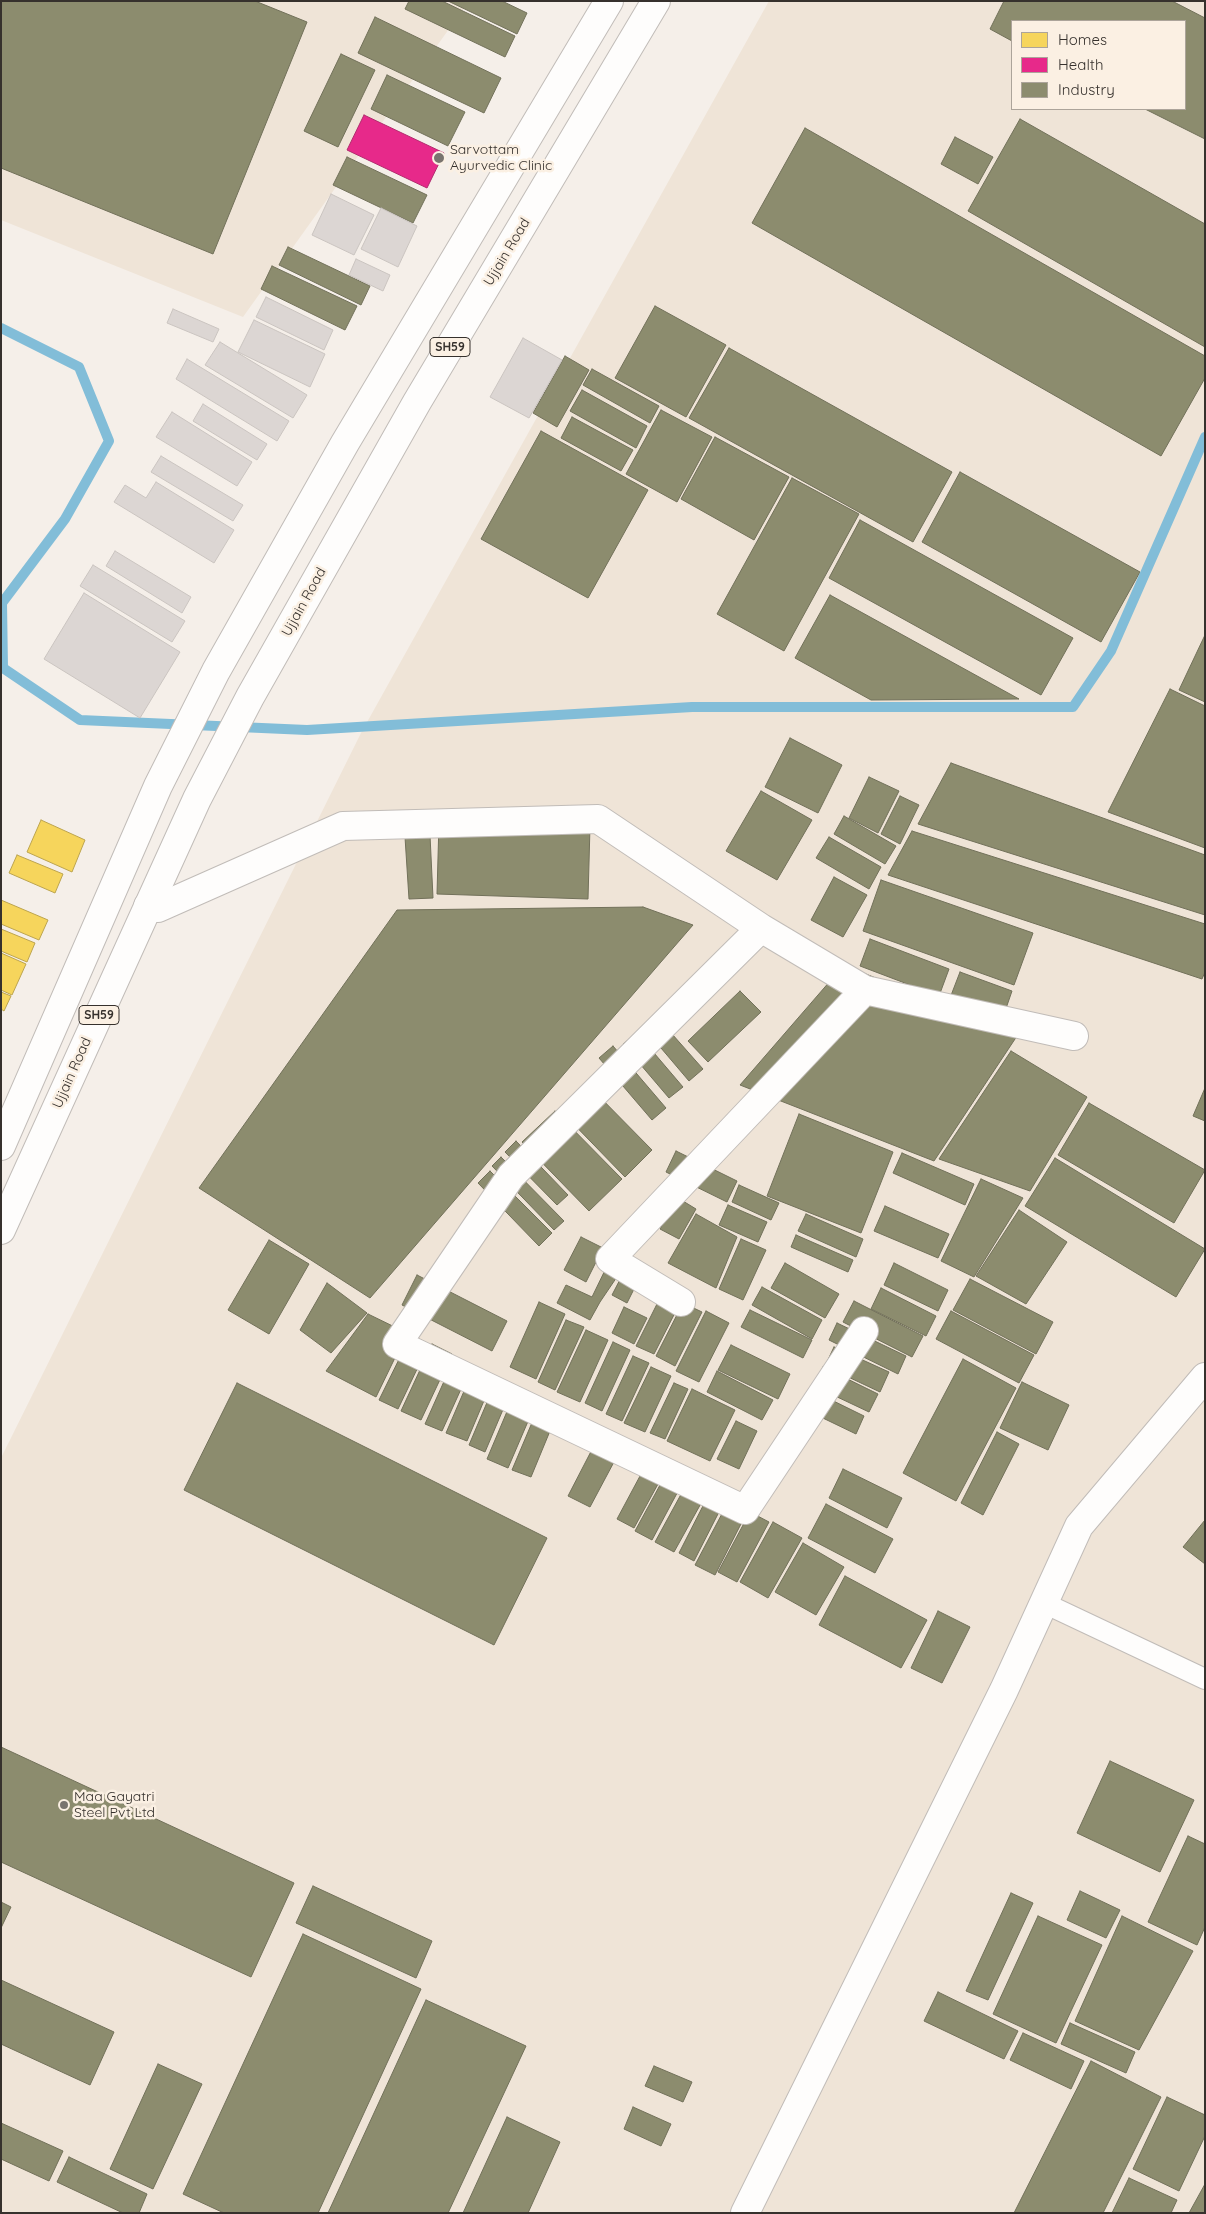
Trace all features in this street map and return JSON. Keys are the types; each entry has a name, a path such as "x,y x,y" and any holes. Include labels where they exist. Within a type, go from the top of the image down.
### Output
{"street":[{"name":"SH59","path":"1,1146 158,786 216,672 350,435 608,1"},
{"name":"Ujjain Road","path":"1,1230 197,800 250,698 417,402 656,1"},
{"path":"148,906 158,908 343,826 598,819 761,928 865,990 1074,1036"},
{"path":"761,928 511,1176 397,1344 745,1510 864,1331"},
{"path":"680,1302 610,1259 865,990"},
{"path":"745,2213 1004,1690 1079,1526 1205,1377"}],"lane":[{"path":"1044,1603 1205,1679"}],"shaded area":[{"path":"1,1 469,1 243,317 1,220"},
{"path":"769,1 1205,1 1205,2213 1,2213 1,1458 361,733"}],"building: Homes":[{"path":"41,820 85,840 72,872 27,852"},
{"path":"17,855 63,874 55,893 9,873"},
{"path":"1,900 48,920 39,940 1,924"},
{"path":"1,929 35,943 27,962 1,951"},
{"path":"1,953 26,964 12,995 1,990"},
{"path":"1,992 11,996 4,1011 1,1009"}],"building: Health":[{"path":"364,115 444,153 427,188 347,150"}],"building: Industry":[{"path":"1,1 255,1 307,22 213,254 1,168"},
{"path":"409,1 442,1 515,36 505,57 405,9"},
{"path":"448,1 502,1 527,13 517,34"},
{"path":"1004,1 1172,1 1205,18 1205,139 1147,110 1186,110 1186,20 1011,20 1011,40 990,29"},
{"path":"375,17 501,78 484,113 358,53"},
{"path":"341,54 375,70 338,147 304,131"},
{"path":"387,75 465,112 448,146 371,109"},
{"path":"1020,119 1205,224 1205,347 968,211"},
{"path":"805,128 1205,356 1205,378 1161,456 752,223"},
{"path":"955,137 993,157 978,184 941,164"},
{"path":"347,157 427,195 413,223 333,185"},
{"path":"288,247 370,286 361,305 279,265"},
{"path":"272,266 357,306 345,330 261,289"},
{"path":"655,306 726,345 686,417 615,378"},
{"path":"729,348 952,472 913,542 689,418"},
{"path":"565,356 589,370 557,427 533,413"},
{"path":"592,369 659,406 650,423 583,385"},
{"path":"582,390 647,426 636,448 570,411"},
{"path":"661,410 712,437 677,502 626,474"},
{"path":"572,417 633,450 621,471 561,438"},
{"path":"541,431 648,490 588,598 481,539"},
{"path":"715,437 789,477 754,540 681,499"},
{"path":"960,472 1140,572 1101,642 922,542"},
{"path":"792,478 859,514 784,651 717,614"},
{"path":"860,520 1073,638 1041,695 829,578"},
{"path":"830,595 1019,699 871,700 795,658"},
{"path":"1205,635 1205,702 1179,690"},
{"path":"1170,689 1205,706 1205,848 1108,812"},
{"path":"790,738 842,765 818,813 765,787"},
{"path":"951,763 1205,855 1205,915 918,824"},
{"path":"869,777 899,791 878,833 849,818"},
{"path":"761,791 812,820 777,880 726,851"},
{"path":"900,796 919,805 900,844 881,834"},
{"path":"844,816 896,846 885,864 834,834"},
{"path":"439,822 590,826 588,899 437,894"},
{"path":"912,831 1205,924 1205,972 1202,979 888,875"},
{"path":"430,835 433,898 409,899 405,837"},
{"path":"829,837 881,867 869,889 816,858"},
{"path":"834,877 867,895 843,937 811,920"},
{"path":"881,880 1033,933 1014,985 863,931"},
{"path":"643,907 693,925 370,1298 199,1188 397,910"},
{"path":"870,939 949,969 939,996 860,966"},
{"path":"844,965 1017,1036 934,1161 740,1085"},
{"path":"960,972 1012,991 1003,1017 950,998"},
{"path":"740,991 761,1012 708,1062 688,1041"},
{"path":"657,1017 703,1069 689,1081 644,1028"},
{"path":"637,1033 683,1087 669,1098 623,1044"},
{"path":"613,1046 666,1108 652,1120 599,1058"},
{"path":"1011,1051 1087,1097 1030,1191 939,1159"},
{"path":"586,1083 652,1150 625,1177 559,1109"},
{"path":"1205,1088 1205,1121 1193,1116"},
{"path":"1089,1103 1205,1170 1174,1223 1058,1155"},
{"path":"555,1111 622,1179 589,1211 522,1142"},
{"path":"799,1114 893,1152 861,1233 767,1196"},
{"path":"516,1141 568,1195 557,1205 505,1152"},
{"path":"676,1151 737,1181 727,1202 666,1172"},
{"path":"902,1153 974,1184 965,1205 893,1173"},
{"path":"501,1157 564,1221 554,1230 492,1166"},
{"path":"1055,1158 1205,1249 1176,1297 1025,1206"},
{"path":"490,1171 552,1233 539,1246 478,1183"},
{"path":"981,1179 1023,1198 974,1277 941,1261"},
{"path":"739,1185 779,1203 771,1220 732,1202"},
{"path":"678,1198 696,1209 679,1239 660,1229"},
{"path":"728,1205 767,1222 758,1242 719,1225"},
{"path":"885,1206 949,1234 938,1258 874,1231"},
{"path":"1019,1210 1067,1242 1026,1304 976,1276"},
{"path":"696,1214 737,1237 716,1288 668,1263"},
{"path":"806,1214 863,1239 856,1257 798,1231"},
{"path":"796,1235 853,1260 848,1272 791,1247"},
{"path":"581,1237 603,1248 586,1282 564,1270"},
{"path":"741,1239 766,1250 743,1300 719,1289"},
{"path":"269,1240 309,1264 269,1334 228,1310"},
{"path":"610,1260 623,1268 590,1320 557,1303 566,1285 592,1297"},
{"path":"785,1263 839,1294 825,1318 771,1288"},
{"path":"894,1263 948,1290 938,1311 884,1285"},
{"path":"626,1268 641,1275 627,1303 612,1295"},
{"path":"417,1275 507,1321 492,1351 402,1305"},
{"path":"970,1279 1053,1322 1036,1354 953,1310"},
{"path":"327,1283 367,1313 331,1353 300,1330"},
{"path":"762,1287 822,1320 812,1339 752,1305"},
{"path":"881,1288 936,1316 926,1336 871,1309"},
{"path":"662,1294 680,1303 654,1354 636,1346"},
{"path":"854,1301 923,1336 912,1357 843,1322"},
{"path":"539,1302 565,1314 536,1379 510,1367"},
{"path":"683,1303 702,1312 675,1366 656,1356"},
{"path":"624,1307 647,1318 634,1344 612,1333"},
{"path":"750,1310 812,1340 803,1358 741,1327"},
{"path":"706,1311 729,1323 699,1382 676,1371"},
{"path":"951,1311 1034,1355 1019,1383 936,1339"},
{"path":"368,1314 407,1333 376,1397 326,1371"},
{"path":"566,1320 584,1327 555,1390 538,1382"},
{"path":"837,1323 906,1356 898,1374 829,1340"},
{"path":"586,1330 608,1340 580,1402 557,1392"},
{"path":"411,1335 429,1344 398,1409 379,1400"},
{"path":"613,1342 630,1350 602,1411 585,1403"},
{"path":"432,1344 452,1354 421,1420 401,1411"},
{"path":"731,1345 790,1374 778,1399 718,1370"},
{"path":"834,1347 889,1372 880,1392 825,1366"},
{"path":"633,1356 649,1363 622,1421 606,1414"},
{"path":"454,1359 471,1367 442,1431 425,1424"},
{"path":"963,1359 1016,1388 956,1501 903,1473"},
{"path":"651,1367 671,1376 645,1432 624,1423"},
{"path":"823,1367 878,1394 869,1412 814,1386"},
{"path":"717,1371 773,1400 762,1420 707,1392"},
{"path":"471,1375 491,1384 467,1441 446,1433"},
{"path":"1022,1382 1069,1405 1048,1450 1000,1428"},
{"path":"237,1383 547,1538 494,1645 184,1490"},
{"path":"674,1383 688,1389 665,1439 650,1433"},
{"path":"494,1386 510,1393 485,1452 469,1445"},
{"path":"692,1389 735,1410 710,1461 667,1441"},
{"path":"809,1389 864,1416 856,1434 800,1407"},
{"path":"514,1395 535,1405 508,1468 487,1459"},
{"path":"539,1406 557,1414 531,1477 512,1470"},
{"path":"736,1421 757,1431 739,1469 717,1459"},
{"path":"997,1432 1019,1444 983,1515 961,1503"},
{"path":"599,1436 623,1445 590,1507 568,1496"},
{"path":"647,1463 664,1473 634,1528 617,1519"},
{"path":"843,1469 902,1498 887,1528 829,1498"},
{"path":"666,1474 683,1482 652,1540 635,1531"},
{"path":"685,1487 704,1498 674,1552 655,1542"},
{"path":"707,1498 722,1506 694,1561 679,1553"},
{"path":"826,1504 893,1539 875,1573 808,1538"},
{"path":"725,1508 744,1518 715,1575 695,1565"},
{"path":"750,1512 769,1522 737,1582 718,1572"},
{"path":"1205,1520 1205,1564 1183,1547"},
{"path":"773,1522 802,1538 768,1598 740,1582"},
{"path":"803,1543 844,1567 816,1615 775,1592"},
{"path":"845,1576 927,1620 901,1668 819,1625"},
{"path":"938,1611 970,1627 942,1683 911,1668"},
{"name":"Maa Gayatri Steel Pvt Ltd","path":"1,1747 294,1883 251,1977 1,1862"},
{"path":"1110,1761 1194,1800 1160,1872 1077,1833"},
{"path":"1188,1836 1205,1844 1205,1927 1197,1945 1148,1922"},
{"path":"313,1886 432,1941 416,1978 296,1923"},
{"path":"1080,1891 1120,1910 1106,1938 1067,1920"},
{"path":"1011,1893 1033,1903 988,2000 966,1991"},
{"path":"1,1902 11,1907 1,1928"},
{"path":"1038,1916 1102,1945 1056,2043 993,2014"},
{"path":"1122,1916 1193,1951 1139,2050 1075,2021"},
{"path":"303,1934 421,1989 318,2213 224,2213 183,2194"},
{"path":"1,1980 114,2032 90,2085 1,2044"},
{"path":"938,1992 1018,2031 1004,2059 924,2021"},
{"path":"426,2000 526,2046 448,2213 328,2213"},
{"path":"1070,2023 1135,2052 1126,2073 1061,2044"},
{"path":"1023,2033 1084,2061 1071,2089 1010,2060"},
{"path":"1091,2061 1161,2097 1103,2213 1014,2213"},
{"path":"158,2064 202,2084 153,2189 110,2169"},
{"path":"654,2066 692,2082 683,2102 645,2086"},
{"path":"1167,2097 1205,2115 1205,2136 1179,2191 1133,2169"},
{"path":"633,2107 671,2124 661,2146 624,2129"},
{"path":"507,2117 560,2142 528,2213 463,2213"},
{"path":"1,2123 63,2151 49,2181 1,2159"},
{"path":"69,2157 147,2194 139,2213 123,2213 57,2182"},
{"path":"1129,2178 1177,2200 1171,2213 1112,2213"},
{"path":"1205,2184 1205,2213 1189,2213"}],"building: Other":[{"path":"331,194 374,215 354,255 312,235"},
{"path":"381,208 417,226 398,267 361,249"},
{"path":"356,259 390,275 383,291 349,275"},
{"path":"266,297 333,330 324,350 256,317"},
{"path":"173,309 219,329 213,342 167,323"},
{"path":"254,320 325,354 310,387 238,352"},
{"path":"523,338 562,360 529,418 490,397"},
{"path":"220,342 307,395 293,418 205,365"},
{"path":"187,359 289,421 277,441 176,379"},
{"path":"203,404 267,444 257,460 193,421"},
{"path":"172,412 252,462 237,486 156,437"},
{"path":"161,456 243,505 233,521 151,472"},
{"path":"156,482 234,530 214,563 114,502 125,485 146,498"},
{"path":"115,551 191,597 182,613 106,566"},
{"path":"93,565 185,621 172,642 80,586"},
{"path":"84,593 180,652 140,718 44,659"}],"waterway":[{"path":"1,328 79,367 109,441 65,519 2,603 3,668 80,720 307,730 692,707 1073,707 1111,651 1205,437"}],"place":[{"name":"Sarvottam Ayurvedic Clinic","path":"439,158"},
{"name":"Maa Gayatri Steel Pvt Ltd","path":"64,1805"}]}
